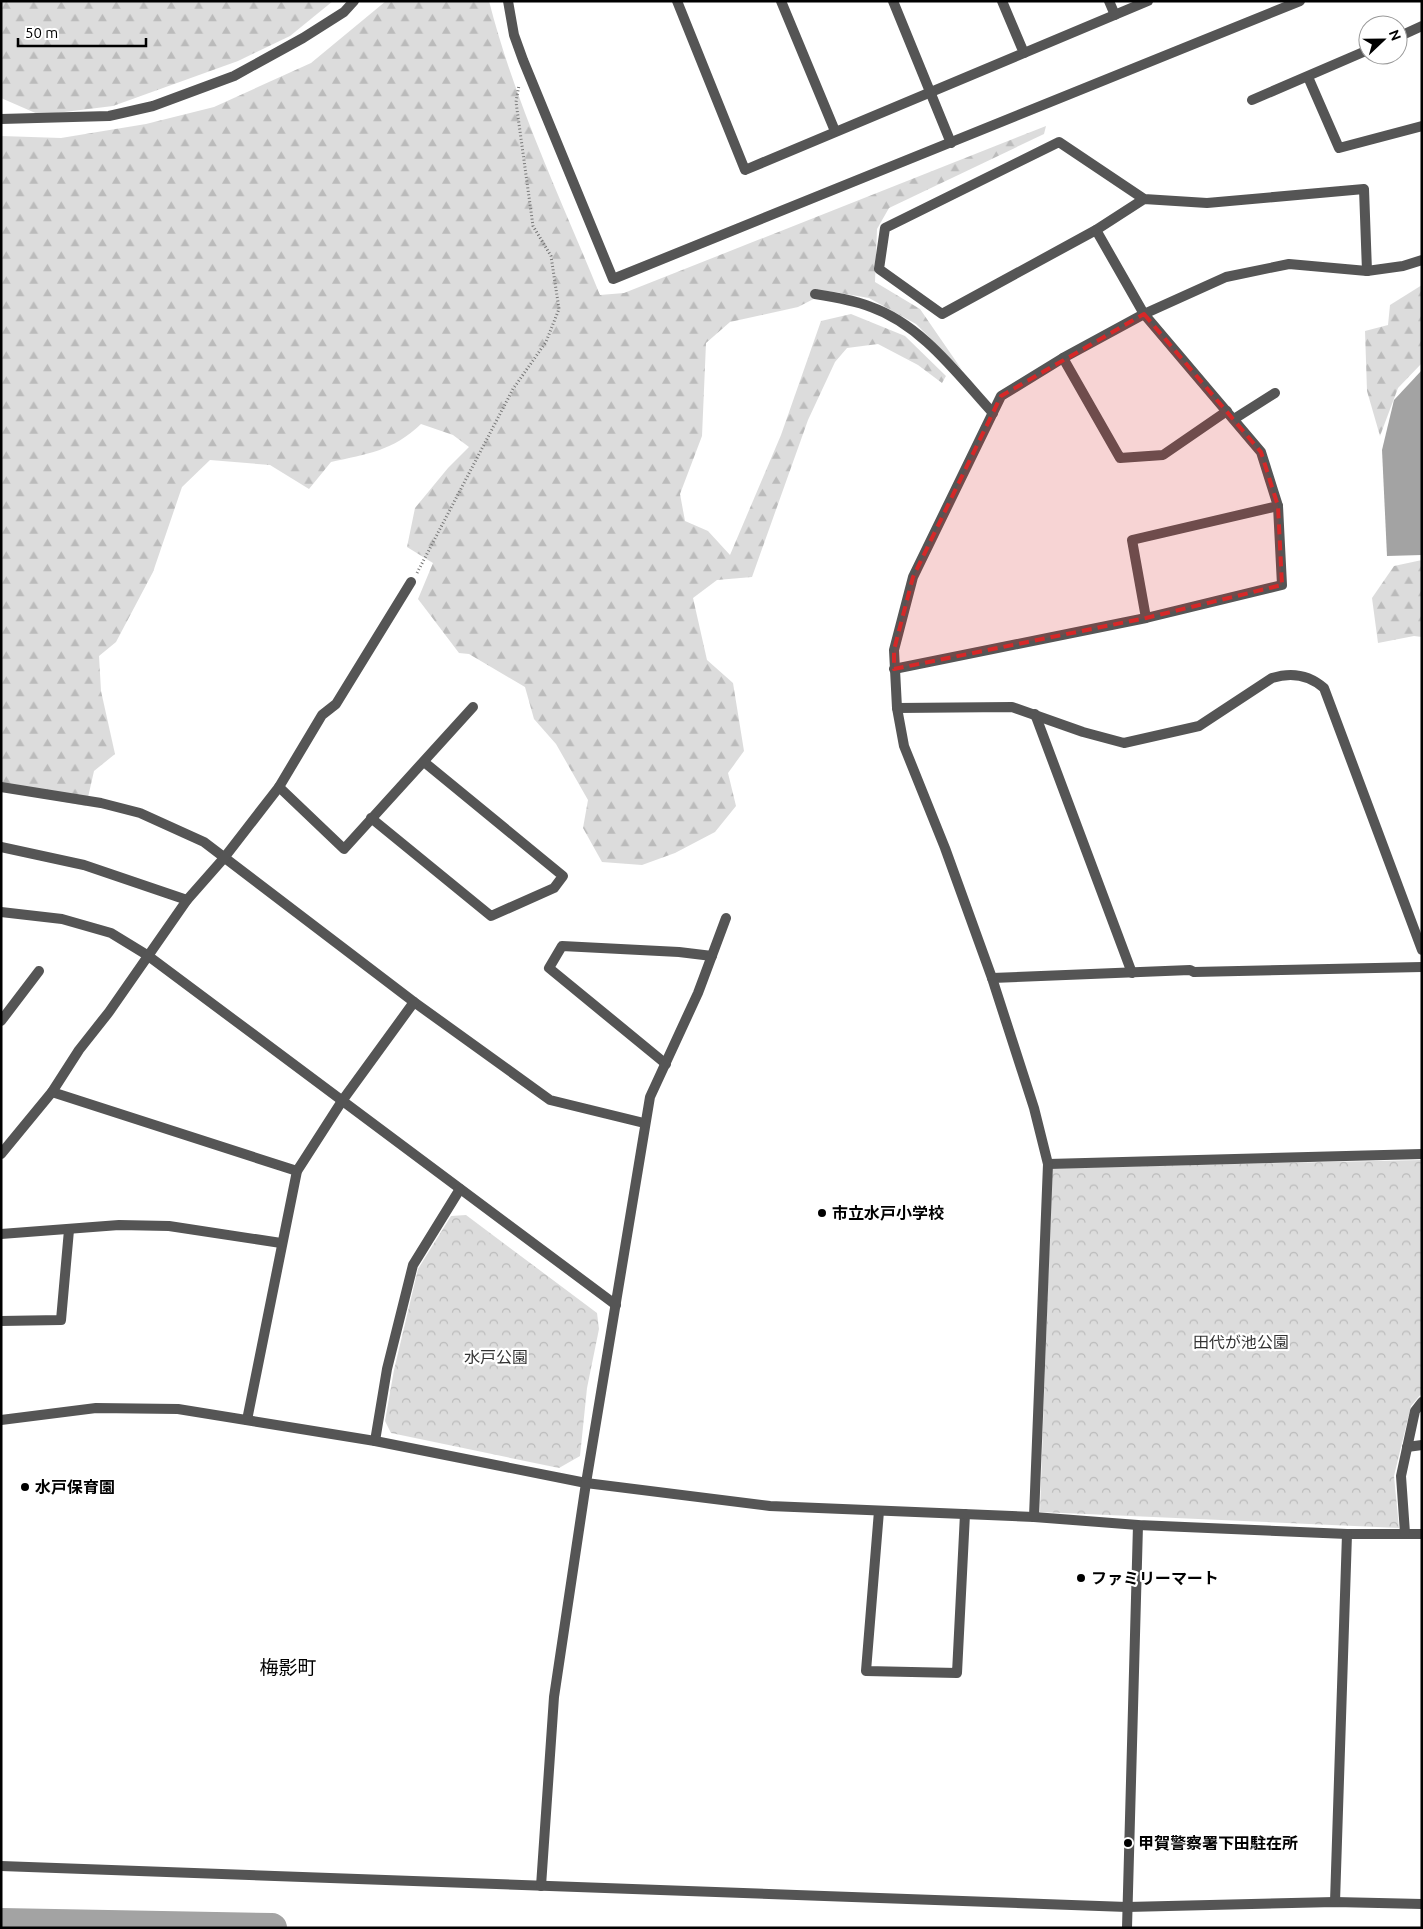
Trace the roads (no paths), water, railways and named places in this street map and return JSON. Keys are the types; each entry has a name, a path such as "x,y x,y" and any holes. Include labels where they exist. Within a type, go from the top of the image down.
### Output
{"street":[{"path":"1,119 109,116 153,106 234,76 344,12 354,1"},
{"path":"508,1 514,35 523,60 613,279 1300,1"},
{"path":"677,1 745,170 1148,1"},
{"path":"781,1 835,131"},
{"path":"893,1 951,143"},
{"path":"1002,1 1024,53"},
{"path":"1109,1 1115,15"},
{"path":"1408,32 1422,26"},
{"path":"1252,100 1358,54"},
{"path":"1308,77 1339,148 1422,126"},
{"path":"1144,199 1096,230 942,314 879,269 885,228 1059,142 1144,199 1207,203 1364,189 1367,271"},
{"path":"894,669 1146,618 1282,586 1278,506 1261,452 1144,314 1096,230"},
{"path":"1034,1517 1048,1164 1034,1108 992,978 945,848 904,746 897,708 894,650 914,577 1001,396 1063,358 1144,314 1226,277 1289,264 1367,271 1403,266 1422,260"},
{"path":"815,294 849,300 873,307 899,321 922,338 993,412"},
{"path":"1063,358 1120,458 1163,455 1230,415 1275,393"},
{"path":"1146,618 1132,540 1278,506"},
{"path":"1,1154 52,1092 79,1050 110,1012 187,900 224,858 278,788 322,715 336,704 411,582"},
{"path":"897,708 1012,707 1083,732 1124,743 1199,726 1272,678 1284,674 1292,673 1318,682 1324,688 1422,950"},
{"path":"278,788 344,849 473,707"},
{"path":"1035,714 1132,973"},
{"path":"371,818 491,916 554,888 563,876 424,762"},
{"path":"1,787 101,803 140,813 204,842 414,1002 550,1100 644,1123"},
{"path":"1,847 84,865 187,900"},
{"path":"1,912 62,919 111,933 147,956 616,1305"},
{"path":"541,1886 554,1698 586,1483 644,1123 650,1097 712,956 726,918"},
{"path":"666,1064 549,968 562,946 678,952 712,956"},
{"path":"992,978 1422,967"},
{"path":"3,1015 39,971"},
{"path":"247,1420 281,1243 297,1171 342,1100 414,1002"},
{"path":"52,1092 297,1171"},
{"path":"1048,1164 1422,1154"},
{"path":"376,1441 387,1369 413,1265 460,1189"},
{"path":"1,1234 119,1225 169,1226 281,1243"},
{"path":"1,1321 61,1320 69,1230"},
{"path":"1405,1532 1401,1476 1415,1411 1422,1402"},
{"path":"1,1420 96,1408 178,1409 376,1441 586,1483 770,1506 1034,1517 1138,1525 1348,1534 1405,1532 1422,1534"},
{"path":"1407,1447 1422,1445"},
{"path":"879,1511 866,1671 957,1673 966,1514"},
{"path":"1127,1925 1138,1525"},
{"path":"1336,1902 1348,1534"},
{"path":"1,1866 1127,1907 1336,1902 1422,1904"}],"waterway":[{"path":"1,1923 272,1928"}],"place":[{"name":"市立水戸小学校","path":"822,1213"},
{"name":"水戸保育園","path":"25,1487"},
{"name":"ファミリーマート","path":"1081,1578"},
{"name":"甲賀警察署下田駐在所","path":"1128,1843"}],"district":[{"name":"梅影町","path":"288,1667"}],"park label":[{"name":"田代が池公園","path":"1241,1342"},
{"name":"水戸公園","path":"496,1357"}]}
